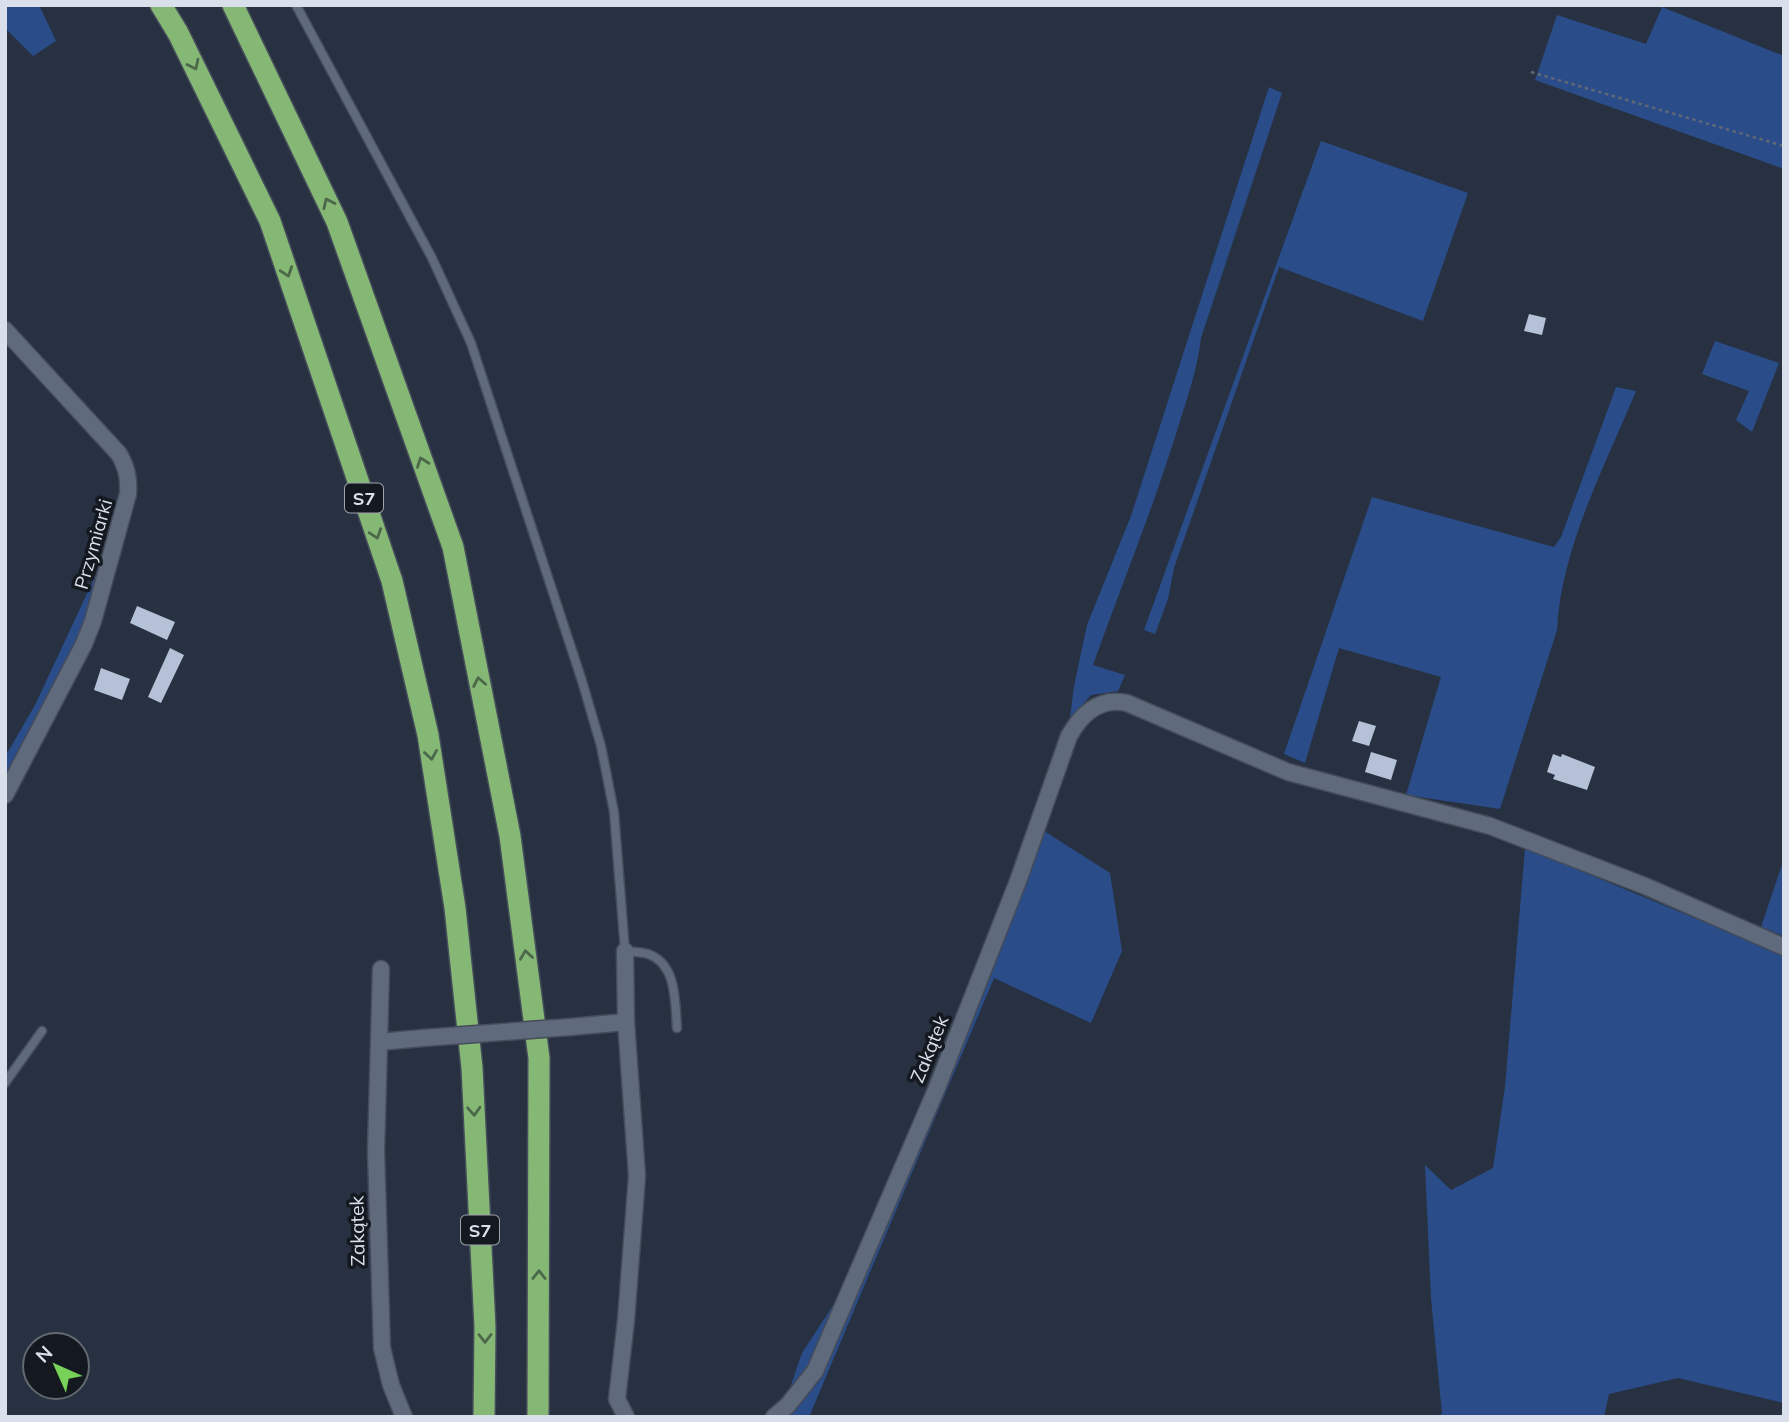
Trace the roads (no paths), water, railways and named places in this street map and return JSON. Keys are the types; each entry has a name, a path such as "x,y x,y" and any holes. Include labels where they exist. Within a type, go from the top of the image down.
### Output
{"highway":[{"name":"S7","path":"161,5 178,33 270,221 392,581 428,734 455,908 472,1068 485,1327 484,1417"},
{"path":"233,5 337,222 453,547 510,836 539,1058 538,1417"}],"street":[{"name":"Przymiarki","path":"5,330 119,454 125,466 129,487 93,621 84,644 5,795"},
{"name":"Zakątek","path":"774,1417 788,1405 815,1371 936,1090 1018,881 1069,736 1077,721 1096,705 1114,700 1127,703 1288,772 1490,825 1645,886 1784,947"},
{"path":"625,951 626,1022 638,1176 617,1399 626,1417"},
{"name":"Zakątek","path":"381,970 376,1150 382,1348 391,1385 404,1417"},
{"path":"379,1042 626,1022"}],"lane":[{"path":"296,5 432,258 471,343 601,746 614,812 625,951 648,954 664,964 674,993 677,1028"},
{"path":"5,1083 42,1031"}]}
